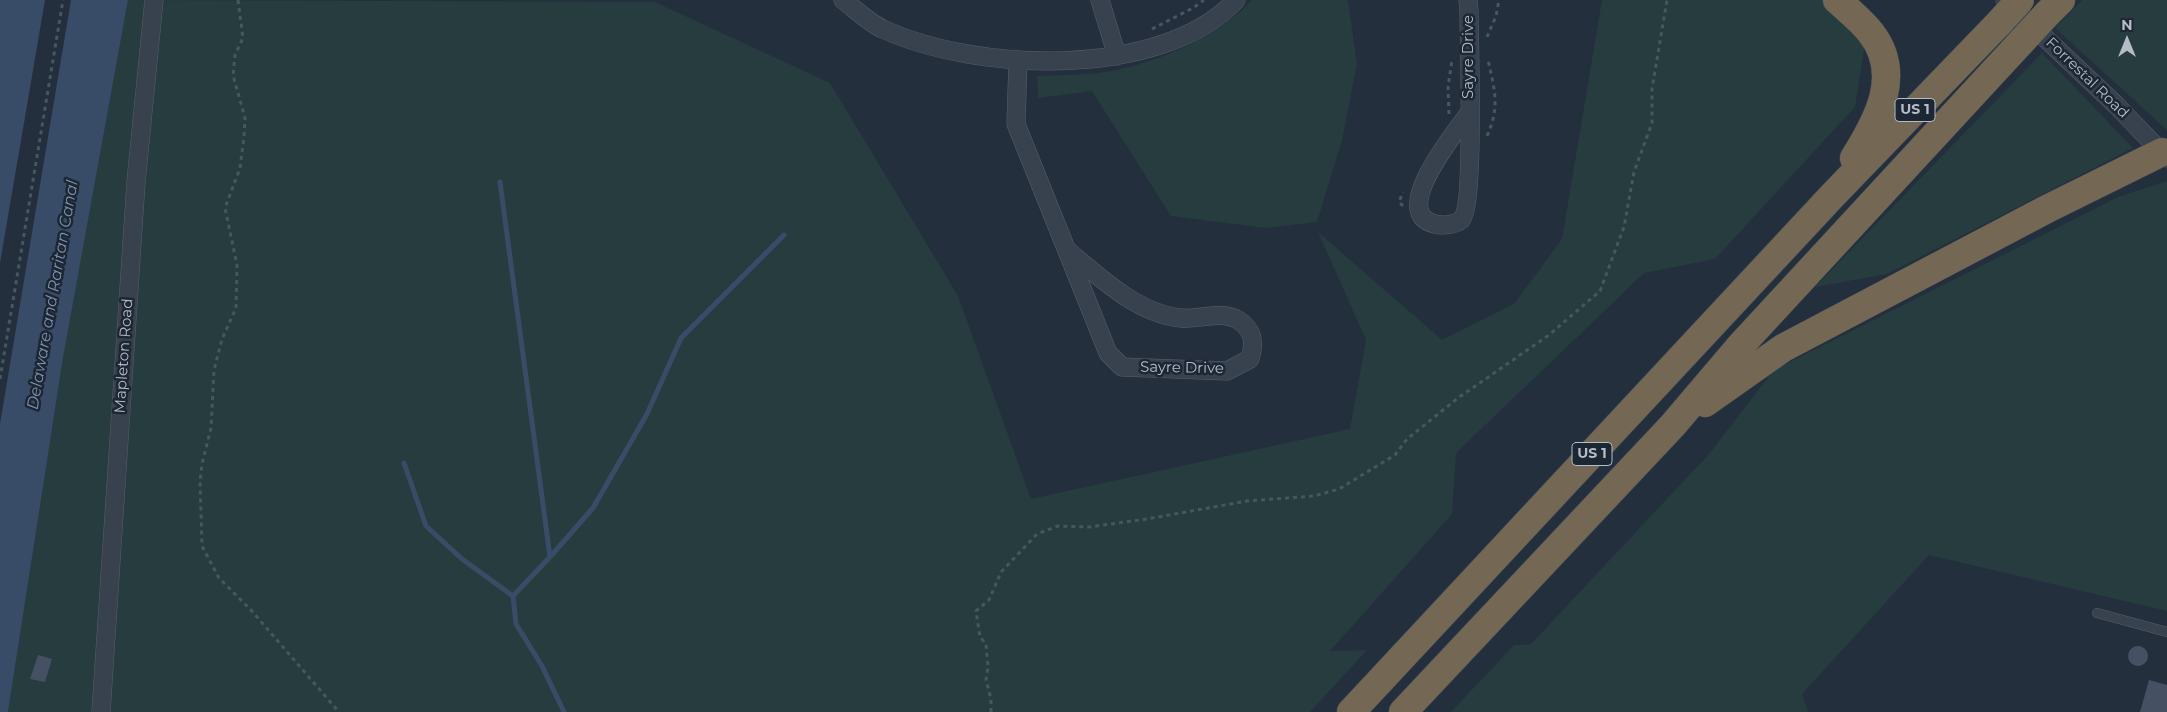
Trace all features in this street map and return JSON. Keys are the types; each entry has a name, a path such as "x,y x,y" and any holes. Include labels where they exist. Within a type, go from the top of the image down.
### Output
{"highway":[{"path":"1832,196 1870,133 1884,97 1887,74 1883,51 1870,32 1837,0"},
{"name":"US 1","path":"1351,712 2002,12 2020,0"},
{"name":"US 1","path":"1403,712 1673,425 1741,345 2054,7"},
{"path":"1673,425 1782,348 2047,209 2165,153"}],"street":[{"name":"Mapleton Road","path":"100,712 136,182 154,0"},
{"path":"843,0 881,29 938,50 991,58 1046,61 1124,56 1188,35 1224,12 1236,0"},
{"path":"1100,0 1117,56"},
{"name":"Sayre Drive","path":"1468,0 1469,113 1469,178 1464,215 1460,221 1453,224 1435,224 1424,218 1419,210 1419,194 1432,167 1469,113"},
{"name":"Forrestal Road","path":"2002,12 2116,105 2165,153"},
{"name":"Sayre Drive","path":"1018,60 1016,124 1108,353 1122,366 1227,371 1250,359 1254,346 1247,327 1236,318 1220,316 1181,318 1149,311 1099,277 1067,250"}],"lane":[{"path":"2097,613 2167,632"}],"path":[{"path":"0,379 63,0"},
{"path":"238,0 243,38 235,54 233,75 244,118 244,138 240,168 226,208 237,265 236,308 222,339 214,370 211,428 202,464 200,482 202,546 219,578 251,610 339,712"},
{"path":"1150,30 1193,8 1204,0"},
{"path":"991,712 991,699 986,680 988,667 986,644 980,637 976,611 989,600 1001,572 1037,534 1058,526 1089,527 1147,519 1247,501 1314,496 1340,488 1395,455 1407,439 1451,404 1549,334 1600,292 1624,227 1634,172 1652,123 1652,89 1667,0"},
{"path":"1448,118 1448,87 1453,56"},
{"path":"1399,202 1404,189"}],"green space":[{"path":"128,0 655,2 830,83 958,296 1031,499 1350,429 1366,340 1318,232 1442,340 1514,304 1562,239 1602,0 1826,0 1866,36 1855,107 1715,259 1644,273 1456,453 1452,514 1330,651 1367,650 1310,712 8,712 63,358"},
{"path":"1252,0 1348,0 1357,64 1342,140 1317,222 1266,228 1171,216 1092,91 1038,98 1037,76 1075,75 1118,70 1160,57 1220,27"},
{"path":"2082,0 2167,0 2167,130 2055,28"},
{"path":"2042,53 2133,148 1887,274 1815,287"},
{"path":"2167,181 2167,611 1929,555 1802,694 1808,712 1451,712 1514,645 1531,644 1709,454 1774,370 2118,197"}],"water":[{"path":"0,0 45,0 0,263"},
{"name":"Delaware and Raritan Canal","path":"71,0 128,0 63,358 8,712 0,712 0,424"}],"building":[{"path":"2138,646 2145,649 2148,656 2145,663 2138,666 2131,663 2128,656 2131,649"},
{"path":"38,655 52,659 45,682 30,679"},
{"path":"2149,680 2167,685 2167,712 2140,712"}],"waterway":[{"path":"500,182 550,557 513,596 516,624 542,666 564,712"},
{"path":"550,557 593,508 647,414 681,338 784,235"},
{"path":"404,463 426,526 462,559 513,596"}]}
